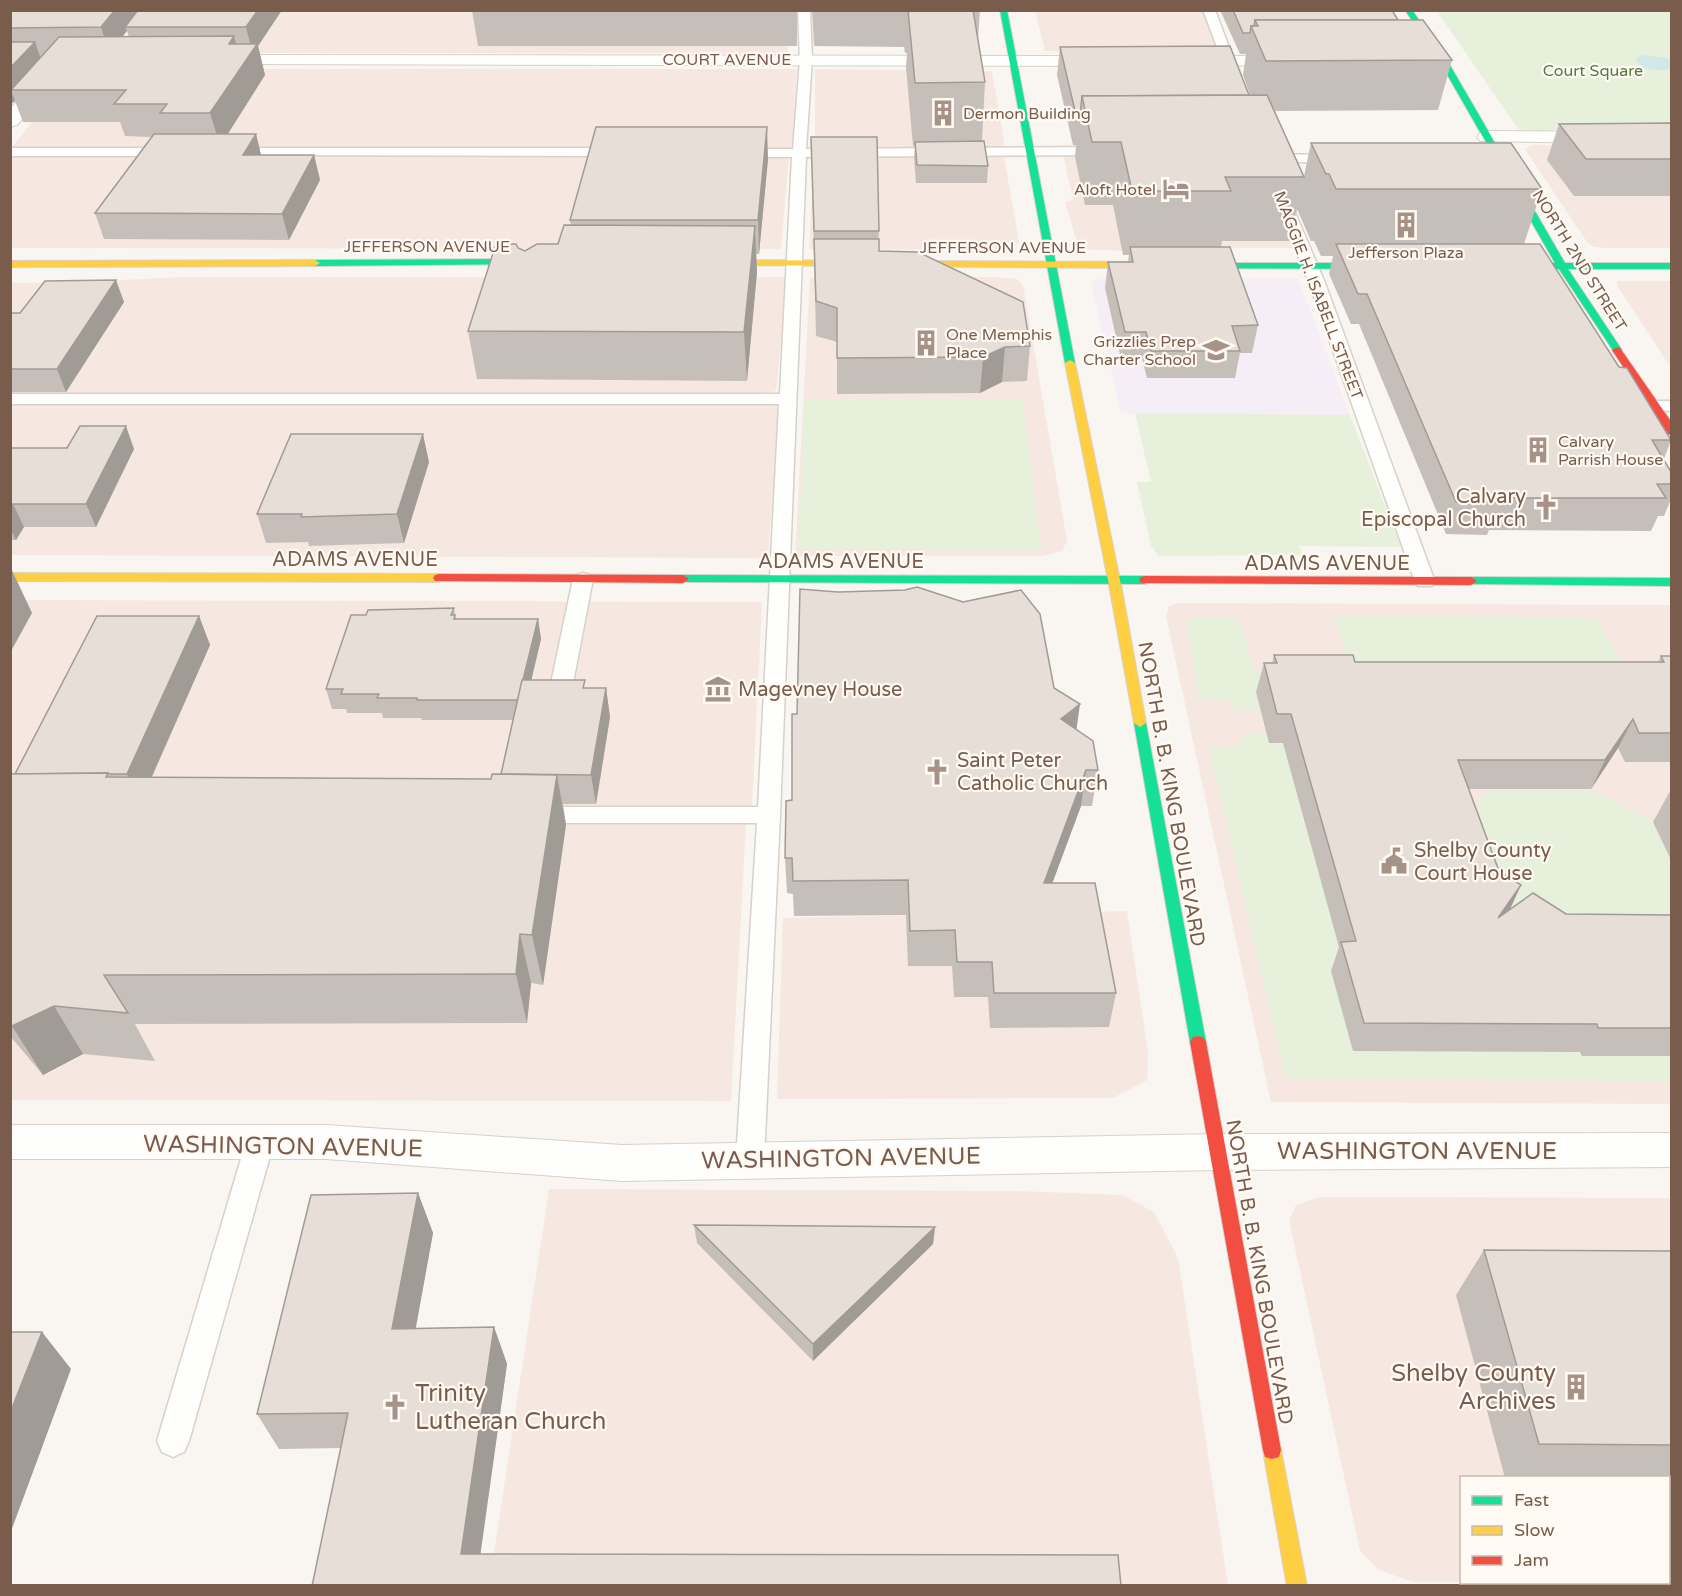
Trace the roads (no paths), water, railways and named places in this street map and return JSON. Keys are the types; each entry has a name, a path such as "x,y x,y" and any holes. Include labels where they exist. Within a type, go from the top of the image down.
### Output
{"main road":[{"name":"NORTH B. B. KING BOULEVARD","path":"1003,10 1049,263 1114,582 1297,1586"},
{"name":"NORTH 2ND STREET","path":"1408,10 1444,62 1561,266 1671,432"},
{"name":"JEFFERSON AVENUE","path":"10,264 547,262"},
{"name":"JEFFERSON AVENUE","path":"701,262 1394,266"},
{"path":"1495,266 1671,266"},
{"name":"ADAMS AVENUE","path":"10,577 1671,582"}],"street":[{"name":"COURT AVENUE","path":"198,60 1123,61"},
{"path":"10,121 53,61"},
{"path":"1170,61 1310,61"},
{"path":"1424,62 1444,62"},
{"path":"1487,137 1671,138"},
{"name":"WASHINGTON AVENUE","path":"10,1142 326,1142 622,1163 1219,1152 1671,1150"}],"lane":[{"path":"750,1160 770,816 787,399 806,60 804,10"},
{"path":"1209,10 1241,95"},
{"name":"MAGGIE H. ISABELL STREET","path":"1346,160 1259,149 1311,266 1425,582"},
{"path":"729,153 1123,151"},
{"path":"10,152 187,152"},
{"path":"222,152 636,152"},
{"path":"536,280 547,262"},
{"path":"10,399 787,399"},
{"path":"1653,406 1671,406"},
{"path":"561,688 583,579"},
{"path":"518,815 770,816"},
{"path":"173,1441 260,1142"}],"water":[{"path":"1642,55 1668,58 1671,60 1671,69 1646,68 1636,59"}],"place":[{"name":"Dermon Building","path":"943,113"},
{"name":"Aloft Hotel","path":"1176,189"},
{"name":"Jefferson Plaza","path":"1406,225"},
{"name":"One Memphis Place","path":"926,343"},
{"name":"Grizzlies Prep Charter School","path":"1216,350"},
{"name":"Calvary Parrish House","path":"1538,450"},
{"name":"Calvary Episcopal Church","path":"1546,507"},
{"name":"Magevney House","path":"718,689"},
{"name":"Saint Peter Catholic Church","path":"937,772"},
{"name":"Shelby County Court House","path":"1394,861"},
{"name":"Shelby County Archives","path":"1576,1387"},
{"name":"Trinity Lutheran Church","path":"395,1407"}],"park label":[{"name":"Court Square","path":"1593,70"}]}
